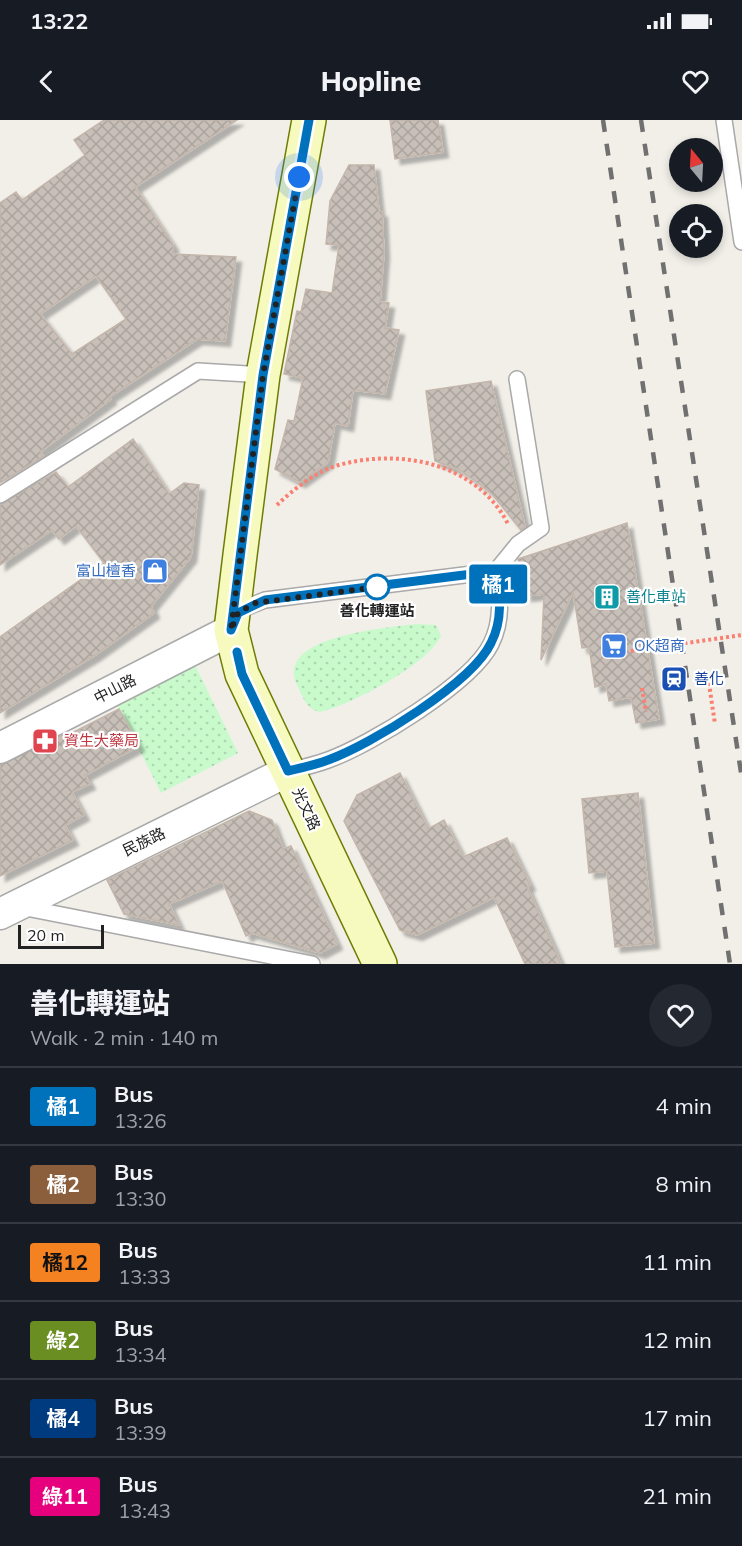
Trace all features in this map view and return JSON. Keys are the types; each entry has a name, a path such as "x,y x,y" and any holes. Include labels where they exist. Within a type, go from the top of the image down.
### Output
{"street":[{"name":"光文路","path":"309,120 263,375 231,630 242,674 380,964"},
{"name":"中山路","path":"0,748 231,630"},
{"name":"民族路","path":"8,910 288,771"}],"lane":[{"path":"724,120 742,242"},
{"path":"0,495 198,371 263,375"},
{"path":"231,630 238,613 265,600 496,571 518,543 542,528 517,379"},
{"path":"288,771 330,760 387,730 454,684 474,666 491,645 497,629 500,599 496,571"},
{"path":"8,910 312,964"}],"path":[{"path":"270,512 295,488 338,465 402,457 431,463 459,475 485,491 505,518 518,543"},
{"path":"632,651 742,635"},
{"path":"708,677 716,724"},
{"path":"642,688 646,712"}],"green space":[{"path":"416,624 436,625 441,636 421,659 405,671 368,693 334,708 320,712 311,708 306,702 297,685 294,668 302,655 317,645 359,632"},
{"path":"194,663 238,753 161,793 116,703"}],"building":[{"path":"104,120 237,120 135,187 173,245 173,254 236,257 225,341 197,339 109,397 111,399 40,452 44,456 0,483 0,203 16,192 22,200 85,155 74,140","holes":["96,276 126,319 72,354 40,314"]},
{"path":"390,120 438,120 443,152 395,159"},
{"path":"349,165 374,165 379,211 382,212 384,253 380,302 389,303 385,328 399,330 385,394 353,390 348,426 335,423 328,462 300,482 275,469 288,420 294,421 303,378 284,374 297,311 301,312 306,289 332,293 339,245 326,244 330,201"},
{"path":"491,381 525,527 521,530 492,494 458,469 435,461 426,391"},
{"path":"133,439 169,494 184,483 199,485 191,557 151,606 154,613 95,655 0,713 0,637 104,563 76,526 59,539 52,530 0,565 0,505 56,472 68,487"},
{"name":"善化車站","path":"627,523 659,719 636,723 631,697 609,701 606,684 595,687 589,647 582,648 573,592 541,660 544,594 526,596 518,559"},
{"path":"119,709 139,746 85,775 90,784 72,792 84,815 65,825 73,840 0,876 0,765 63,735 64,737"},
{"path":"400,773 428,829 444,820 463,857 507,838 530,885 527,887 561,964 525,964 494,897 417,935 400,930 344,821 357,795"},
{"path":"638,793 654,943 615,947 607,871 589,873 582,799"},
{"path":"249,811 272,820 283,849 291,846 337,944 320,953 252,933 246,936 222,881 169,904 179,925 124,914 107,880"}],"railway":[{"path":"603,120 730,964"},
{"path":"641,120 742,779"}],"bus line":[{"name":"橘1","path":"237,652 242,674 288,771 330,760 387,730 454,684 474,666 491,645 500,614 496,571 265,600 238,613 231,630 263,375 309,120"}],"place":[{"name":"富山檀香","path":"155,571"},
{"name":"善化轉運站","path":"377,587"},
{"name":"善化車站","path":"607,597"},
{"name":"OK超商","path":"614,646"},
{"name":"善化","path":"674,679"},
{"name":"資生大藥局","path":"45,741"}],"route":[{"path":"299,177 263,375 231,630 238,613 265,600 377,587"}]}
